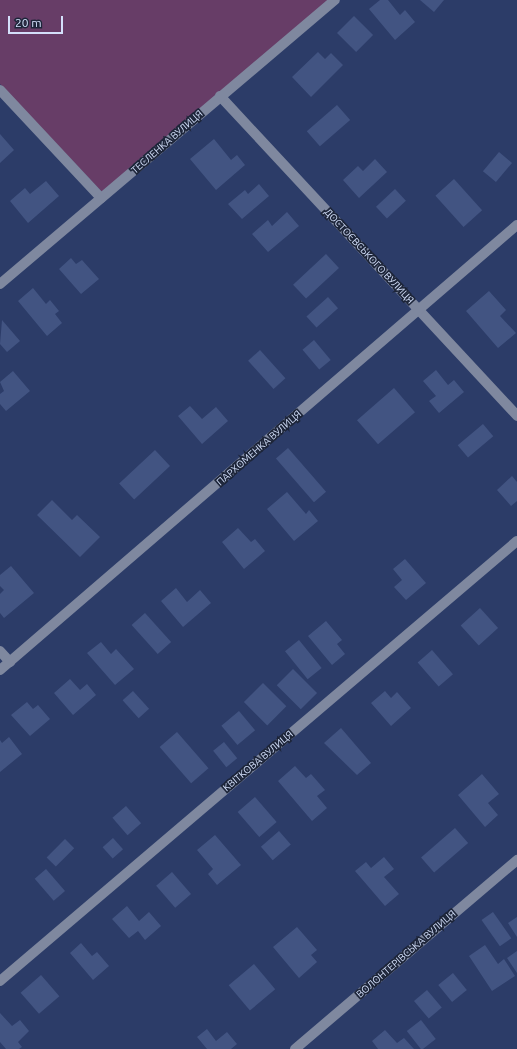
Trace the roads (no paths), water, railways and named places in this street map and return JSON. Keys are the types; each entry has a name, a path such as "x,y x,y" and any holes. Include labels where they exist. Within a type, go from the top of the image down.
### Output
{"street":[{"name":"ТЕСЛЕНКА ВУЛИЦЯ","path":"0,284 335,0"},
{"path":"0,90 101,198"},
{"name":"ДОСТОЄВСЬКОГО ВУЛИЦЯ","path":"220,96 517,416"},
{"name":"ПАРХОМЕНКА ВУЛИЦЯ","path":"0,670 419,311 517,225"},
{"name":"КВІТКОВА ВУЛИЦЯ","path":"0,981 517,541"},
{"path":"0,651 10,662"},
{"name":"ВОЛОНТЕРІВСЬКА ВУЛИЦЯ","path":"295,1049 517,860"}]}
